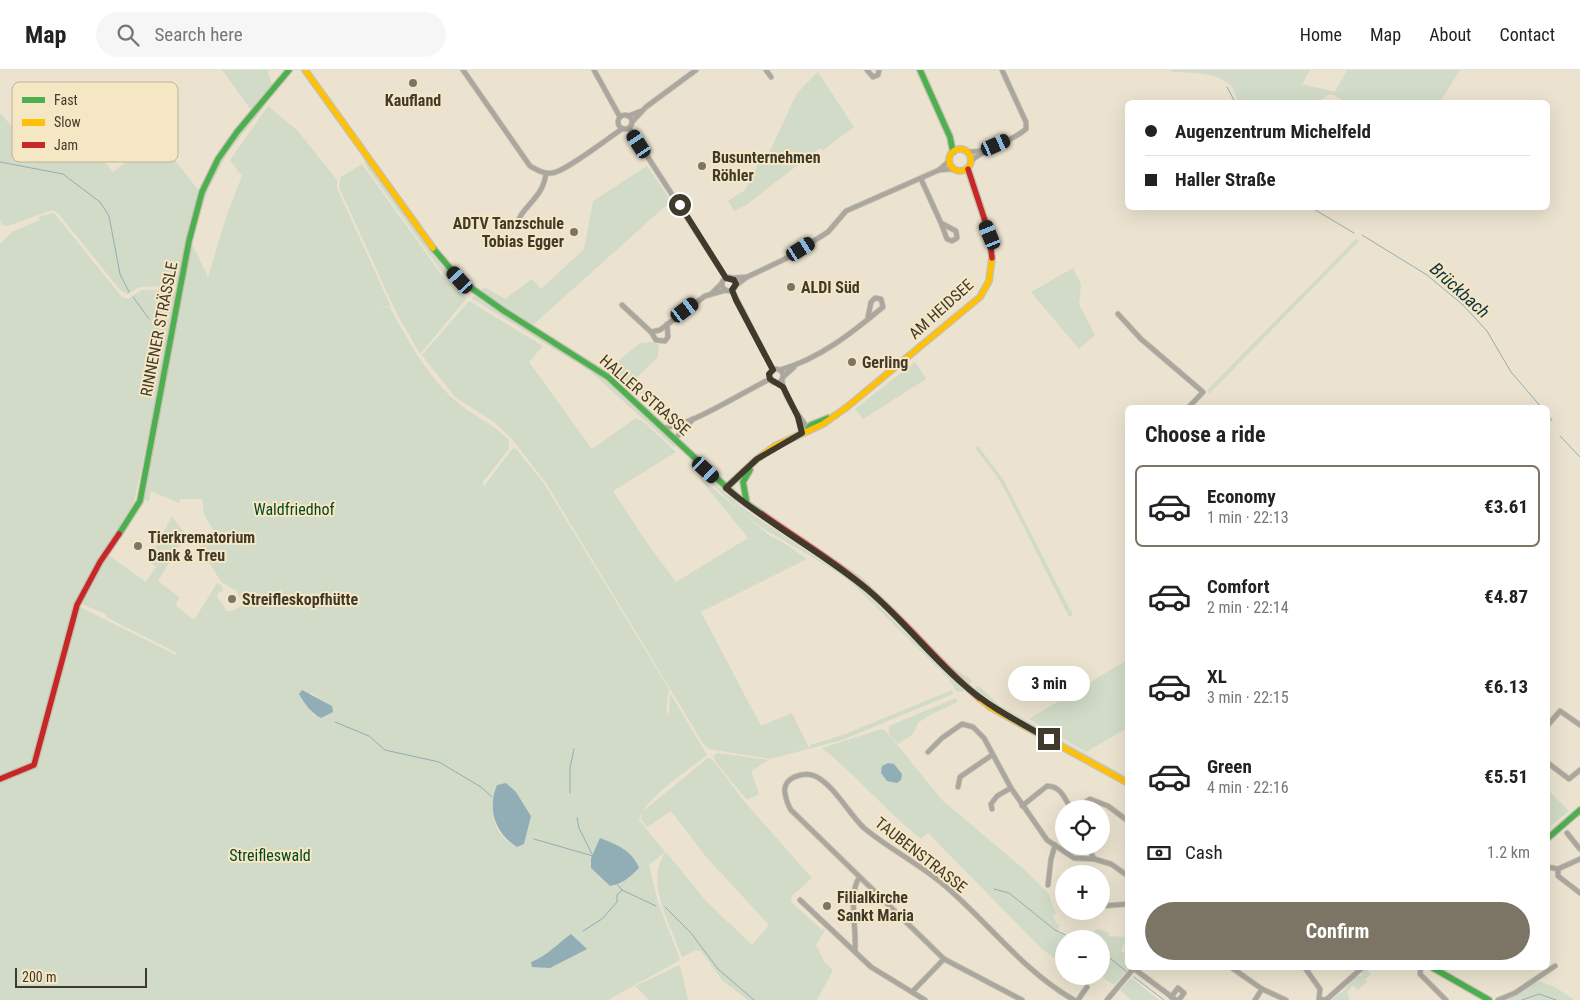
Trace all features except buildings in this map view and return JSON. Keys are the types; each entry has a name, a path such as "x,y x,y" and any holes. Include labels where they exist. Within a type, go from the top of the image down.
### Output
{"main road":[{"name":"RINNENER STRÄSSLE","path":"0,779 19,773 34,765 76,605 100,562 140,501 189,241 202,192 218,159 237,132 289,70"},
{"name":"HALLER STRASSE","path":"305,70 432,247 460,280 504,311 590,364 629,395 726,488 840,568 874,595 961,683 990,707 1125,781"},
{"path":"920,70 950,137 953,152 949,161 953,169 961,172 968,169 972,161 968,152 960,149 950,137"},
{"path":"953,152 960,149"},
{"name":"AM HEIDSEE","path":"775,446 846,407 974,302 984,291 992,272 993,252 990,235 970,184 968,169"},
{"name":"AM HEIDSEE","path":"961,172 970,184"},
{"path":"726,488 757,459 775,446"},
{"path":"747,504 741,488 743,479 775,446"},
{"path":"1550,836 1578,812"},
{"path":"1436,970 1489,1000"}],"street":[{"path":"463,70 530,166 546,173 565,169 609,136 622,129 629,128"},
{"path":"594,70 620,117"},
{"path":"629,128 641,111 696,70"},
{"path":"766,70 771,77"},
{"path":"867,70 873,76 878,74 879,70"},
{"path":"972,161 983,151 1020,134 1026,129 1026,122 1001,70"},
{"path":"620,117 641,111"},
{"path":"628,116 632,122"},
{"path":"609,136 620,117"},
{"path":"618,122 622,129"},
{"path":"629,128 726,278"},
{"path":"968,152 983,151"},
{"path":"712,293 734,288 747,277 785,259 828,232 846,211 921,179 939,170 949,161"},
{"path":"939,170 953,169"},
{"path":"516,227 519,218 542,191 546,173"},
{"path":"921,179 941,223"},
{"path":"726,278 747,277"},
{"path":"651,332 660,330 712,293 726,278"},
{"path":"732,278 734,288 773,370"},
{"path":"722,283 726,290"},
{"path":"622,305 651,332 656,340 664,341 668,337 667,324"},
{"path":"1118,314 1141,339 1203,392 1191,405"},
{"path":"770,379 769,374 773,370 794,367 820,354 868,317"},
{"path":"663,428 675,426 694,418 770,379 780,380 794,367"},
{"path":"780,370 780,380 805,431"},
{"path":"675,439 694,418"},
{"path":"1550,723 1560,711 1580,725"},
{"path":"928,752 942,738 962,724 973,727 984,738 1022,806 1046,840 1055,845 1051,859 1048,885"},
{"path":"958,787 960,778 992,755"},
{"path":"1550,765 1569,779 1580,770"},
{"name":"TAUBENSTRASSE","path":"859,878 788,806 785,785 790,779 807,774 816,776 853,813 863,827 944,884 1030,968 1076,1000"},
{"path":"1022,806 1047,786 1052,786 1060,791 1066,800"},
{"path":"992,809 991,804 997,796 1011,788"},
{"path":"1110,808 1125,819"},
{"path":"1567,833 1580,848"},
{"path":"1070,855 1074,858 1094,858 1111,864 1125,874"},
{"path":"1550,867 1558,869 1580,859"},
{"path":"1558,869 1558,876 1580,893"},
{"path":"855,951 853,892 859,878 944,959 1022,1000"},
{"path":"800,900 871,967 925,1000"},
{"path":"1110,905 1125,904"},
{"path":"913,991 944,959"},
{"path":"1550,969 1554,966"},
{"path":"1107,1000 1132,970"},
{"path":"1137,970 1175,999"},
{"path":"1235,970 1262,989 1286,1000"},
{"path":"1306,970 1320,989 1319,1000 1326,1000 1360,970"},
{"path":"1421,970 1420,974 1446,1000"},
{"path":"1498,1000 1515,993 1548,970"},
{"path":"1076,1000 1087,987"},
{"path":"1255,1000 1262,989"}],"green space":[{"path":"222,70 269,70 268,73 273,87 251,110"},
{"path":"1172,70 1310,70 1302,84 1335,92 1347,70 1460,70 1441,100 1343,100 1334,95 1328,95 1320,100 1237,100 1233,88 1224,80 1210,75 1172,72"},
{"path":"818,72 854,127 823,150 820,148 746,205 734,211 728,201 745,190 761,158 769,153 797,93"},
{"path":"264,104 265,106 228,152 208,190 192,237 206,186 218,162"},
{"path":"268,106 297,130 337,180 337,188 391,307 378,305 390,308 424,366 450,396 509,440 509,449 482,483 484,486 513,448 516,449 543,482 669,689 666,711 669,714 670,693 707,755 658,794 642,812 639,820 665,852 649,865 657,899 680,960 608,1000 0,1000 0,244 12,232 40,220 38,217 54,213 122,297 128,299 142,290 155,290 144,300 156,290 179,291 134,502 74,604 176,655 177,653 106,617 106,614 81,604 80,601 107,554 146,582 156,567 149,559 172,516 186,535 158,581 179,597 176,606 194,620 217,583 222,586 223,591 218,593 217,597 227,611 232,611 243,605 237,591 221,582 200,547 216,535 204,514 202,499 181,499 179,503 151,491 149,501 142,499 192,244 208,277 227,214 242,176 230,160","holes":["311,693 332,706 332,712 320,718 314,715 302,699","506,783 516,792 531,815 524,844 517,847 500,833 495,819 498,802","591,868 629,878 618,885 610,886"]},
{"path":"0,113 12,127 12,162 105,162 113,172 126,162 176,162 199,191 190,223 179,284 176,286 139,287 128,294 121,291 58,213 52,210 8,226 2,225 0,220"},
{"path":"367,161 436,259 468,294 465,294 445,276 366,166 364,162"},
{"path":"362,164 446,281 467,298 420,354 395,310 339,187 341,177"},
{"path":"647,166 671,201 533,325 479,292 484,287 505,299 532,279 541,289 584,249 593,201"},
{"path":"1356,239 1359,241 1209,394 1207,390"},
{"path":"1073,268 1081,284 1079,304 1095,335 1079,349 1031,292"},
{"path":"475,296 593,369 676,446 674,447 590,371 471,298"},
{"path":"469,301 543,346 529,362 592,449 636,418 645,423 676,452 613,491 645,540 676,582 748,538 697,475 770,536 781,541 807,559 701,612 761,726 792,713 809,748 810,745 843,735 952,690 953,694 842,740 770,759 709,749 704,745 546,483 512,439 494,422 455,397 422,355"},
{"path":"654,342 659,346 658,357 634,380 654,399 650,402 610,368 640,343"},
{"path":"915,362 926,379 863,419 855,409"},
{"path":"978,446 1003,479 1073,615 1069,617 1005,490 975,448"},
{"path":"702,473 743,508 858,585 964,690 963,692 956,691 948,678 854,585 823,563 760,526 734,505"},
{"path":"780,524 861,576 951,666 972,680 971,683 968,684 964,681 858,577"},
{"path":"1125,661 1125,729 1086,752 1029,719"},
{"path":"979,686 999,705 1125,776 1125,779 997,707 974,691 974,688"},
{"path":"956,698 957,702 918,723 913,734 898,744 889,734 889,726"},
{"path":"882,729 886,731 942,800 1026,871 1048,893 1055,911 1053,916 1057,924 1060,925 1058,930 1055,930 1055,958 1042,949 928,833 921,839 822,748"},
{"path":"717,753 769,760 751,771 759,794 747,800 717,764 713,756"},
{"path":"708,758 712,759 744,801 812,878 792,896 791,902 822,930 826,929 816,945 825,963 833,970 817,1000 748,1000 723,981 701,951 696,950 682,957 666,918 658,890 657,876 660,863 666,852 706,901 752,945 769,925 707,858 671,811 647,827 641,819 642,812"},
{"path":"1550,792 1569,811 1550,826"},
{"path":"1110,936 1125,937 1121,951 1125,953 1125,970 1128,970 1114,985 1110,982"},
{"path":"680,965 688,1000 649,1000 635,986"},
{"path":"1367,970 1371,974 1365,979 1367,982 1358,990 1353,985 1347,992 1350,1000 1331,1000 1345,990 1354,977 1363,975 1361,971"},
{"path":"1131,978 1159,1000 1131,1000 1120,990"},
{"path":"1538,981 1555,987 1574,1000 1507,1000"}],"water":[{"path":"302,690 332,706 333,712 321,718 314,714 299,694"},
{"path":"888,763 894,764 902,774 901,780 897,783 887,781 881,773 882,766"},
{"path":"506,783 516,792 531,816 524,844 517,847 509,842 498,828 493,812 494,794 497,785"},
{"path":"600,838 628,852 639,868 619,884 610,886 591,868 591,858"},
{"path":"571,934 587,949 550,968 532,967 531,962 547,953"}],"waterway":[{"name":"Brückbach","path":"1227,87 1234,100"},
{"path":"0,162 63,174 100,202 109,216 120,274 129,292"},
{"name":"Brückbach","path":"1315,210 1354,233"},
{"name":"Brückbach","path":"1362,235 1427,275 1463,305 1487,331 1511,372 1539,405"},
{"path":"133,297 149,319"},
{"name":"Brückbach","path":"1560,436 1580,457"},
{"path":"335,722 369,736 385,750 439,762 481,787 492,797"},
{"path":"570,793 570,768 574,749"},
{"path":"577,818 579,828 592,854"},
{"path":"534,839 593,856"},
{"path":"617,884 622,890 656,906"},
{"path":"994,889 1009,893 1055,930"},
{"path":"583,931 602,919 617,902 617,895 622,890"},
{"path":"665,907 691,933 718,969 754,1000"},
{"path":"1110,958 1126,971"},
{"path":"1134,977 1164,1000"},
{"path":"1522,1000 1539,994 1556,1000"}],"traffic: fast":[{"path":"119,534 140,501 189,241 202,192 218,159 237,132 289,70"},
{"path":"920,70 950,137 953,152"},
{"path":"433,248 460,280 504,311 608,377 737,497 762,514"},
{"path":"808,429 811,425 828,418"},
{"path":"747,504 743,482 750,470"},
{"path":"1550,836 1580,810"},
{"path":"1436,970 1489,1000"}],"traffic: slow":[{"path":"305,70 433,248"},
{"path":"960,149 968,152 971,160 968,168 960,171 952,168 949,160 952,152 960,149"},
{"path":"726,488 757,459 775,446 823,424 847,407 980,297 989,281 992,258"},
{"path":"979,698 990,707 1125,781"}],"traffic: jam":[{"path":"968,169 989,233 992,258"},
{"path":"762,514 833,562 873,594 979,698"},
{"path":"0,779 34,765 77,605 100,562 119,534"}],"place":[{"name":"Kaufland","path":"413,83"},
{"name":"Busunternehmen Röhler","path":"702,166"},
{"name":"ADTV Tanzschule Tobias Egger","path":"574,232"},
{"name":"ALDI Süd","path":"791,287"},
{"name":"Gerling","path":"852,362"},
{"name":"Tierkrematorium Dank & Treu","path":"138,546"},
{"name":"Streifleskopfhütte","path":"232,599"},
{"name":"Filialkirche Sankt Maria","path":"827,906"}],"route":[{"path":"680,205 718,268 726,278 730,277 734,280 736,284 732,290 736,300 773,370 769,374 770,379 783,387 798,417 802,433 775,446 757,459 726,488 840,568 874,595 961,683 990,707 1049,739"}],"park label":[{"name":"Waldfriedhof","path":"294,509"},
{"name":"Streifleswald","path":"270,855"}]}
